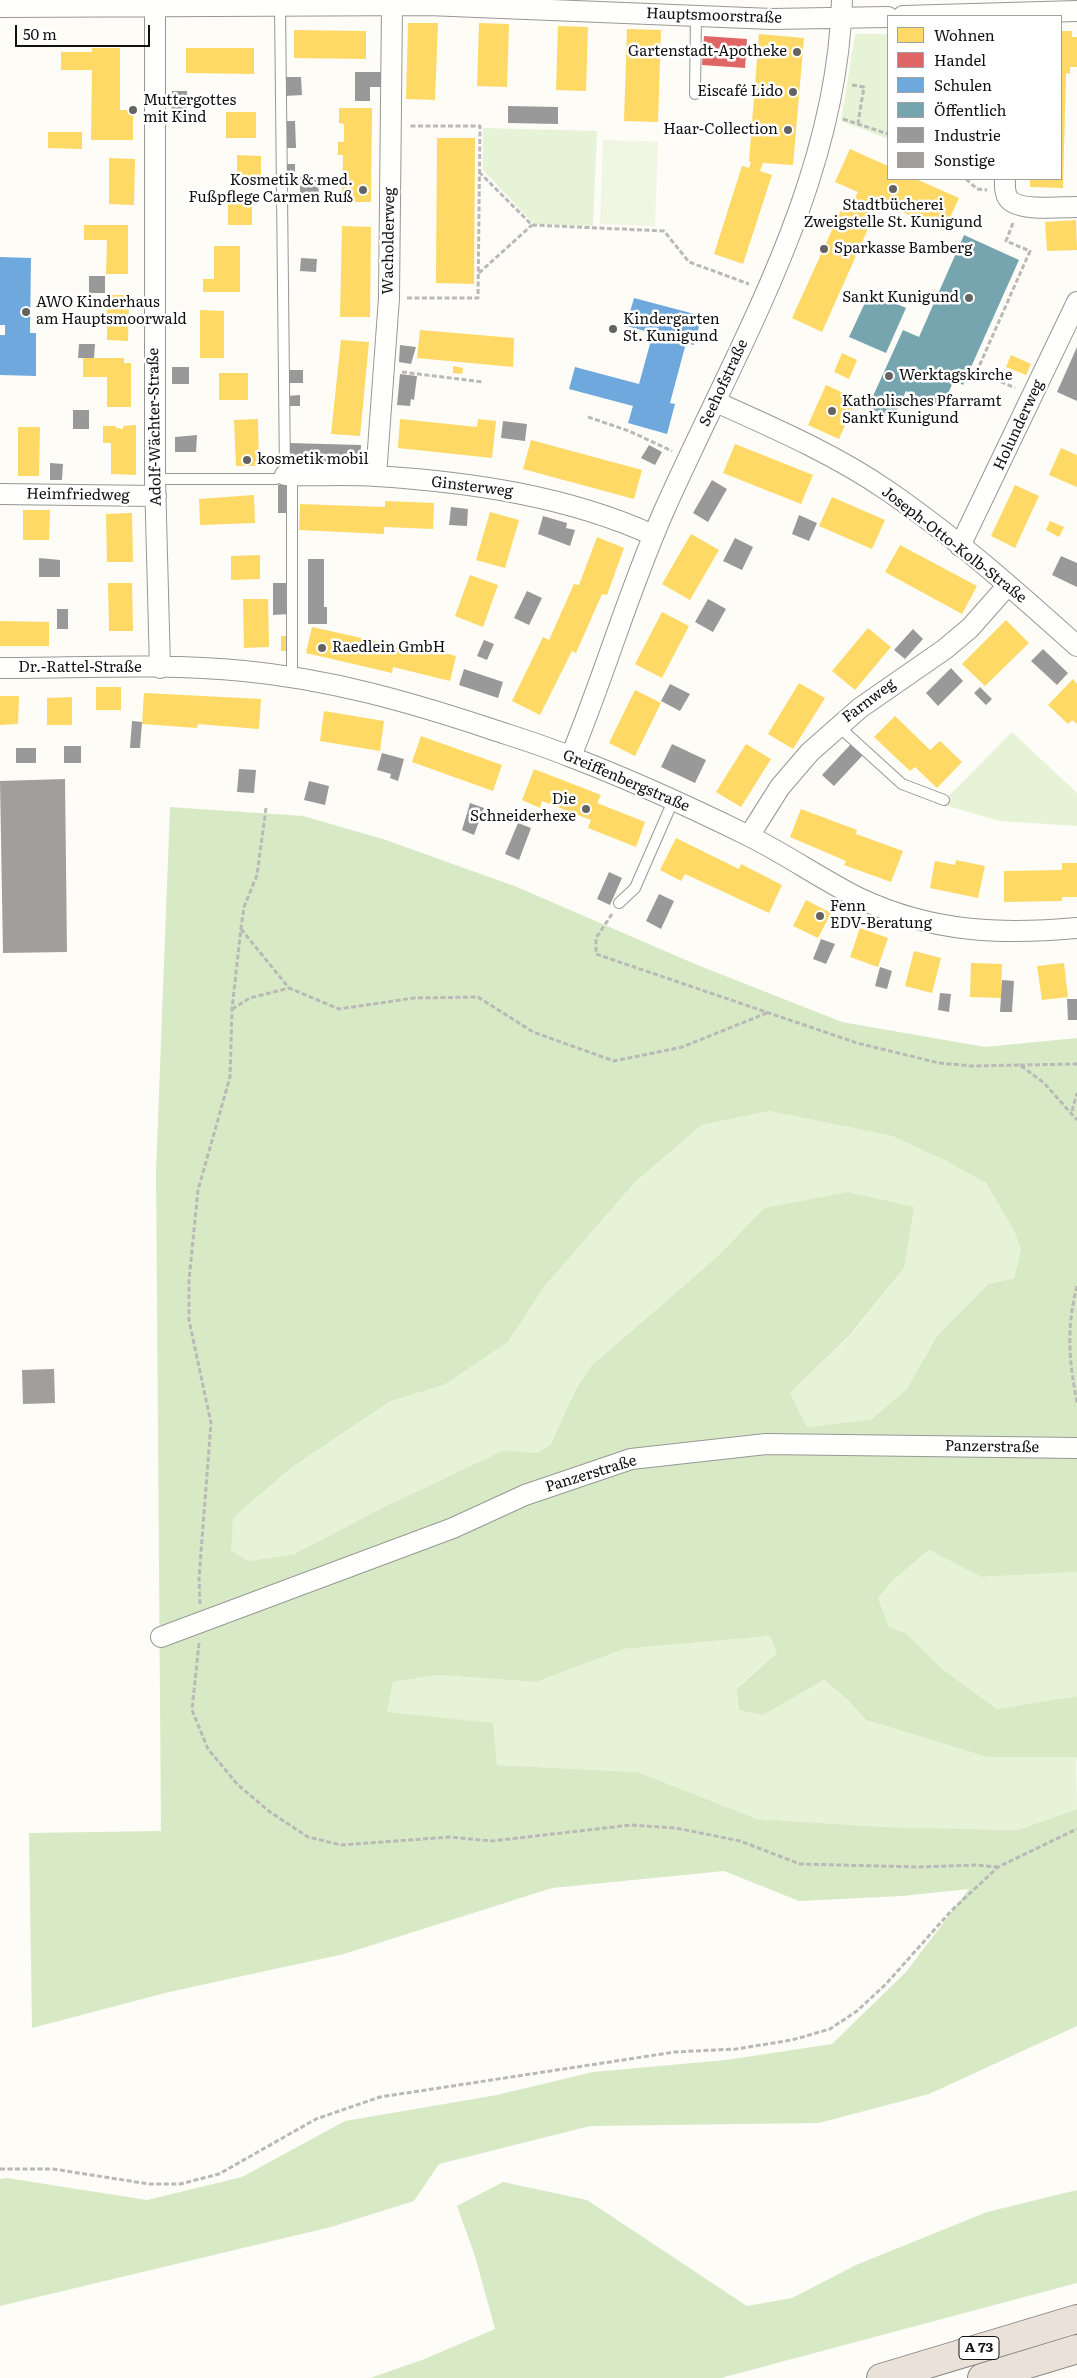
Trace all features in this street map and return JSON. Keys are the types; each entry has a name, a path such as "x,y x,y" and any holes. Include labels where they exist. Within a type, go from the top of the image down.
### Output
{"highway":[{"name":"A 73","path":"881,2378 1077,2319"},
{"name":"A 73","path":"982,2378 1077,2349"}],"street":[{"name":"Hauptsmoorstraße","path":"0,7 45,3 155,6 392,6 696,15 842,9 887,17"},
{"name":"Adolf-Wächter-Straße","path":"155,6 156,488 160,668"},
{"name":"Wacholderweg","path":"376,476 389,298 392,6"},
{"name":"Seehofstraße","path":"571,756 594,698 621,617 654,535 788,243 809,183 828,115 834,82 842,9"},
{"path":"954,15 1077,11"},
{"path":"1005,186 1009,200 1024,207 1077,207"},
{"name":"Holunderweg","path":"960,546 1077,302"},
{"name":"Joseph-Otto-Kolb-Straße","path":"716,402 841,463 888,491 1008,585 1077,646"},
{"name":"Ginsterweg","path":"289,475 376,476 486,488 536,497 626,523 654,535"},
{"name":"Heimfriedweg","path":"0,494 156,488"},
{"name":"Farnweg","path":"749,836 780,787 810,752 838,725 902,677 945,649 970,628 1008,585"},
{"name":"Dr.-Rattel-Straße","path":"0,668 160,668"},
{"name":"Greiffenbergstraße","path":"160,668 240,670 292,677 412,704 571,756 749,836 862,899 902,914 946,926 986,932 1077,928"},
{"name":"Panzerstraße","path":"162,1637 453,1528 525,1495 632,1459 766,1444 1077,1448"}],"lane":[{"path":"280,5 292,677"},
{"path":"695,94 696,15"},
{"path":"156,488 276,479 289,475"},
{"path":"838,725 902,784 944,800"},
{"path":"619,903 635,888 673,801"}],"path":[{"path":"834,82 864,87 858,124"},
{"path":"828,115 887,134"},
{"path":"389,298 478,298 480,126 390,126"},
{"path":"479,172 532,225 664,231 688,262 766,290"},
{"path":"479,273 532,225"},
{"path":"1006,241 1030,252 976,371 1032,396"},
{"path":"384,370 483,382"},
{"path":"588,417 629,431 689,458"},
{"path":"266,808 256,875 244,907 241,928 232,1009 230,1077 198,1190 190,1280 189,1320 211,1422 199,1578 200,1624 192,1710 208,1749 238,1785 270,1812 308,1837 341,1845 450,1837 492,1841 631,1825 676,1828 740,1841 800,1864 920,1867 975,1865 998,1867"},
{"path":"619,903 596,938 596,954 767,1014 857,1043 939,1063 972,1066 1077,1064"},
{"path":"241,928 289,988 339,1009 414,998 478,997 533,1032 614,1060 682,1046 767,1014"},
{"path":"232,1009 250,998 289,988"},
{"path":"1020,1066 1044,1083 1072,1111 1077,1120"},
{"path":"1072,1111 1077,1093"},
{"path":"1077,1286 1068,1332 1070,1366 1077,1403"},
{"path":"0,2168 54,2169 149,2184 180,2184 220,2174 316,2119 380,2097 675,2052 736,2049 792,2040 830,2029 857,2010 886,1984 951,1911 998,1867 1077,1829"}],"green space":[{"path":"855,34 887,34 887,139 841,121"},
{"path":"483,128 597,131 593,226 534,224 483,170"},
{"path":"603,140 658,142 655,226 600,224"},
{"path":"1012,732 1077,793 1077,826 1000,821 941,804"},
{"path":"170,807 303,816 383,839 517,887 695,964 842,1022 985,1047 1077,1038 1077,1572 981,1577 929,1550 893,1580 878,1598 889,1627 907,1634 941,1668 997,1709 1077,1696 1077,1762 1076,1757 987,1757 866,1720 848,1700 824,1680 763,1715 739,1710 737,1688 777,1653 770,1636 624,1649 536,1682 438,1675 393,1682 387,1712 493,1723 497,1765 638,1772 757,1819 887,1827 1018,1830 1077,1809 1077,2026 929,2094 819,2123 590,2126 439,2164 414,2201 331,2227 0,2306 0,2179 7,2178 147,2200 242,2177 345,2121 497,2095 593,2072 726,2060 832,2044 906,1972 969,1889 902,1896 799,1901 724,1871 552,1888 344,1954 169,1992 32,2028 29,1833 161,1831 156,1171","holes":["769,1111 892,1136 946,1161 986,1183 1014,1231 1021,1250 1014,1278 988,1284 937,1336 906,1390 871,1420 807,1427 790,1393 850,1335 904,1268 914,1207 848,1192 764,1208 718,1256 591,1366 575,1391 551,1444 537,1453 504,1450 384,1507 294,1554 249,1561 231,1551 233,1518 291,1468 391,1401 444,1385 508,1342 544,1287 636,1181 702,1125"]},
{"path":"769,1111 892,1136 946,1161 986,1183 1014,1231 1021,1250 1014,1278 988,1284 937,1336 906,1390 871,1421 807,1427 790,1393 851,1335 904,1268 764,1208 718,1256 591,1366 575,1391 551,1444 537,1453 504,1450 384,1507 294,1554 249,1561 230,1551 233,1518 291,1468 391,1401 444,1385 508,1342 544,1287 636,1181 702,1125"},
{"path":"929,1550 981,1577 1077,1572 1077,1696 997,1709 941,1668 907,1634 889,1627 878,1598 893,1580"},
{"path":"770,1636 777,1653 737,1687 763,1715 824,1680 848,1700 866,1720 987,1757 1076,1757 1077,1809 1018,1830 887,1827 757,1819 638,1772 497,1765 387,1713 393,1682 438,1675 536,1682 624,1649"},
{"path":"503,2182 587,2200 747,2306 792,2298 856,2265 987,2212 1077,2190 1077,2283 721,2378 370,2378 422,2360 495,2329 475,2256 457,2206"}],"building: Wohnen":[{"path":"408,23 438,23 435,100 406,99"},
{"path":"479,23 509,24 507,87 477,86"},
{"path":"558,26 588,27 586,91 556,90"},
{"path":"627,29 661,30 658,122 624,121"},
{"path":"294,30 366,31 366,59 294,58"},
{"path":"1062,31 1072,31 1072,37 1077,37 1077,67 1070,67 1070,74 1066,73 1063,188 1030,187 1030,180 1062,180"},
{"path":"759,34 804,38 793,165 763,163 760,171 772,175 743,264 714,254 742,166 749,168 751,162 749,161"},
{"path":"92,48 120,48 120,110 133,110 133,140 91,140 92,70 61,70 61,52 92,52"},
{"path":"186,48 254,48 254,74 186,73"},
{"path":"339,108 372,108 371,202 342,202 343,155 338,155 338,142 344,142 344,124 339,123"},
{"path":"226,112 256,112 256,138 226,138"},
{"path":"48,132 82,132 82,149 48,148"},
{"path":"437,138 475,138 474,284 436,283"},
{"path":"850,149 887,166 887,180 918,180 959,198 944,231 880,202 822,332 792,318 847,197 854,200 858,192 835,182"},
{"path":"237,155 261,156 261,181 237,181"},
{"path":"109,158 135,159 134,205 109,204"},
{"path":"228,200 252,200 252,225 228,225"},
{"path":"1076,220 1077,250 1047,251 1045,222"},
{"path":"84,225 128,225 128,274 106,274 107,240 84,240"},
{"path":"342,226 371,227 370,317 340,317"},
{"path":"214,246 240,246 240,292 203,292 203,279 214,279"},
{"path":"107,295 129,295 128,341 107,340"},
{"path":"200,310 224,311 224,358 200,358"},
{"path":"420,330 514,338 513,367 417,358"},
{"path":"341,340 369,342 360,436 331,434"},
{"path":"842,353 857,360 849,379 834,372"},
{"path":"1011,355 1031,364 1026,375 1006,367"},
{"path":"83,358 124,358 124,363 131,363 131,407 107,407 107,377 83,377"},
{"path":"453,366 463,368 462,374 453,373"},
{"path":"219,373 248,373 248,400 219,400"},
{"path":"826,385 857,399 839,439 808,425"},
{"path":"258,419 259,466 236,466 234,420"},
{"path":"400,419 477,427 478,419 496,421 492,458 398,448"},
{"path":"136,425 136,475 111,474 111,443 103,443 103,426 116,426 116,428 123,429 123,426"},
{"path":"18,427 40,427 39,476 18,476"},
{"path":"531,440 642,470 634,499 523,469"},
{"path":"735,444 813,475 801,504 723,473"},
{"path":"1061,448 1077,455 1077,487 1049,475"},
{"path":"1015,485 1039,496 1015,548 991,536"},
{"path":"254,495 255,523 200,525 199,499"},
{"path":"832,497 885,520 872,549 819,526"},
{"path":"385,501 434,503 433,529 384,527 384,534 299,530 300,504 385,507"},
{"path":"23,510 50,510 49,540 23,540"},
{"path":"490,512 519,520 505,568 476,560"},
{"path":"132,513 133,562 107,562 106,514"},
{"path":"1050,521 1064,527 1059,537 1046,530"},
{"path":"691,534 719,550 690,600 662,584"},
{"path":"597,537 624,548 607,595 602,594 576,653 572,651 540,715 512,701 543,637 549,640 574,584 579,585"},
{"path":"900,545 977,586 962,614 885,572"},
{"path":"260,555 260,579 231,580 231,556"},
{"path":"470,575 498,585 483,627 455,616"},
{"path":"108,583 132,583 133,631 109,631"},
{"path":"243,599 268,599 269,647 244,648"},
{"path":"662,612 689,626 662,678 635,664"},
{"path":"1006,620 1029,643 985,686 962,664"},
{"path":"0,621 49,622 49,646 0,646"},
{"path":"312,627 398,646 399,642 456,656 450,681 393,667 392,673 306,653"},
{"path":"868,628 891,647 855,690 832,671"},
{"path":"281,636 288,636 288,651 281,651"},
{"path":"1073,679 1077,684 1077,724 1072,720 1068,724 1048,705"},
{"path":"799,683 825,698 793,749 768,734"},
{"path":"96,687 121,687 121,710 96,710"},
{"path":"635,690 661,703 635,756 609,743"},
{"path":"144,693 261,699 259,729 198,724 197,728 142,724"},
{"path":"0,696 19,696 18,724 0,725"},
{"path":"72,697 72,725 47,725 47,698"},
{"path":"324,711 384,721 380,751 320,741"},
{"path":"895,716 930,750 940,741 962,762 937,788 915,767 910,771 874,737"},
{"path":"421,736 502,765 493,791 412,762"},
{"path":"746,744 771,759 741,807 716,792"},
{"path":"534,769 601,795 597,803 645,822 636,847 588,828 591,820 542,801 540,808 522,800"},
{"path":"801,809 857,830 856,834 903,851 891,882 844,865 846,861 790,837"},
{"path":"676,838 739,869 741,864 782,885 769,913 685,874 681,881 660,870"},
{"path":"956,860 985,866 978,898 930,888 935,861 955,865"},
{"path":"1062,863 1077,863 1077,897 1062,897 1062,901 1004,902 1004,871 1062,870"},
{"path":"806,900 831,913 818,938 793,926"},
{"path":"860,928 888,938 878,967 850,957"},
{"path":"914,951 941,958 932,993 905,986"},
{"path":"971,963 1002,964 1001,998 970,997"},
{"path":"1064,963 1068,997 1042,1000 1037,966"}],"building: Handel":[{"path":"704,36 747,39 745,68 702,65"}],"building: Schulen":[{"path":"0,257 31,258 30,333 36,333 36,376 0,375 0,335 5,335 5,325 0,325"},
{"path":"634,298 702,316 694,345 686,343 670,403 675,404 667,434 628,423 633,406 569,389 575,367 639,384 653,333 626,326"}],"building: Öffentlich":[{"name":"Sankt Kunigund","path":"964,235 1019,260 963,385 954,380 942,407 906,391 893,419 868,407 903,330 919,337"},
{"path":"870,292 906,308 886,353 849,337"}],"building: Industrie":[{"path":"355,72 381,72 381,87 370,87 370,101 355,101"},
{"path":"285,77 301,77 302,95 285,96"},
{"path":"172,91 187,91 187,121 171,121"},
{"path":"508,106 558,107 558,124 508,123"},
{"path":"286,121 295,121 296,148 286,148"},
{"path":"285,164 295,164 295,178 286,178"},
{"path":"300,177 318,177 319,201 300,201"},
{"path":"301,258 317,259 316,272 300,271"},
{"path":"89,276 105,276 105,293 89,293"},
{"path":"79,344 95,344 94,358 78,358"},
{"path":"400,345 416,347 411,364 399,362"},
{"path":"1077,347 1077,401 1057,392"},
{"path":"172,367 189,367 189,384 172,384"},
{"path":"286,370 303,370 303,383 286,383"},
{"path":"400,374 417,376 414,400 411,399 410,406 397,405"},
{"path":"300,395 300,406 287,406 287,396"},
{"path":"73,410 89,410 89,429 73,429"},
{"path":"503,421 527,424 525,441 501,438"},
{"path":"197,435 196,452 175,452 175,437"},
{"path":"289,443 361,445 360,464 288,462"},
{"path":"649,445 662,452 655,465 641,458"},
{"path":"50,463 63,464 62,480 50,480"},
{"path":"712,480 727,489 708,522 693,513"},
{"path":"278,485 288,485 287,513 278,513"},
{"path":"451,507 468,509 467,526 449,525"},
{"path":"799,515 817,523 809,541 792,534"},
{"path":"543,516 567,523 566,528 575,530 570,546 538,534"},
{"path":"735,538 753,547 742,570 723,561"},
{"path":"1061,556 1077,563 1077,587 1052,575"},
{"path":"39,558 60,560 60,577 39,577"},
{"path":"308,559 324,559 324,607 327,607 327,624 308,624"},
{"path":"273,583 289,583 289,614 273,615"},
{"path":"527,591 542,598 529,625 514,618"},
{"path":"708,599 726,609 713,632 695,622"},
{"path":"57,609 68,609 68,629 57,629"},
{"path":"913,629 923,639 905,659 894,650"},
{"path":"484,640 494,644 487,660 477,656"},
{"path":"1043,649 1068,673 1057,685 1031,661"},
{"path":"951,668 963,681 938,706 926,693"},
{"path":"464,669 503,682 498,698 459,685"},
{"path":"670,684 690,694 680,711 661,701"},
{"path":"980,687 992,699 986,705 974,693"},
{"path":"132,721 142,722 140,748 130,748"},
{"path":"672,744 706,760 695,783 661,767"},
{"path":"851,744 863,755 834,786 822,775"},
{"path":"64,746 81,746 81,763 64,763"},
{"path":"16,748 36,748 36,763 16,763"},
{"path":"382,753 404,759 398,781 390,778 391,774 377,770"},
{"path":"239,769 256,770 254,793 237,792"},
{"path":"309,781 329,786 325,805 304,800"},
{"path":"470,803 484,808 474,835 462,830"},
{"path":"518,823 531,828 519,860 505,854"},
{"path":"609,872 622,878 610,905 597,899"},
{"path":"659,894 674,901 661,929 646,921"},
{"path":"821,939 835,944 826,964 813,959"},
{"path":"880,967 892,971 887,989 875,986"},
{"path":"1002,980 1014,981 1012,1012 1000,1012"},
{"path":"940,993 951,994 949,1012 938,1010"},
{"path":"1067,999 1077,999 1077,1020 1068,1020"}],"building: Sonstige":[{"path":"65,779 67,952 3,953 0,781"},
{"path":"54,1369 55,1403 23,1404 22,1370"}],"place":[{"name":"Gartenstadt-Apotheke","path":"797,52"},
{"name":"Eiscafé Lido","path":"793,92"},
{"name":"Muttergottes mit Kind","path":"133,110"},
{"name":"Haar-Collection","path":"788,130"},
{"name":"Stadtbücherei Zweigstelle St. Kunigund","path":"893,189"},
{"name":"Kosmetik & med. Fußpflege Carmen Ruß","path":"363,190"},
{"name":"Sparkasse Bamberg","path":"824,249"},
{"name":"Sankt Kunigund","path":"969,298"},
{"name":"AWO Kinderhaus am Hauptsmoorwald","path":"26,312"},
{"name":"Kindergarten St. Kunigund","path":"613,329"},
{"name":"Werktagskirche","path":"889,376"},
{"name":"Katholisches Pfarramt Sankt Kunigund","path":"832,411"},
{"name":"kosmetik mobil","path":"247,460"},
{"name":"Raedlein GmbH","path":"322,648"},
{"name":"Die Schneiderhexe","path":"586,809"},
{"name":"Fenn EDV-Beratung","path":"820,916"}]}
